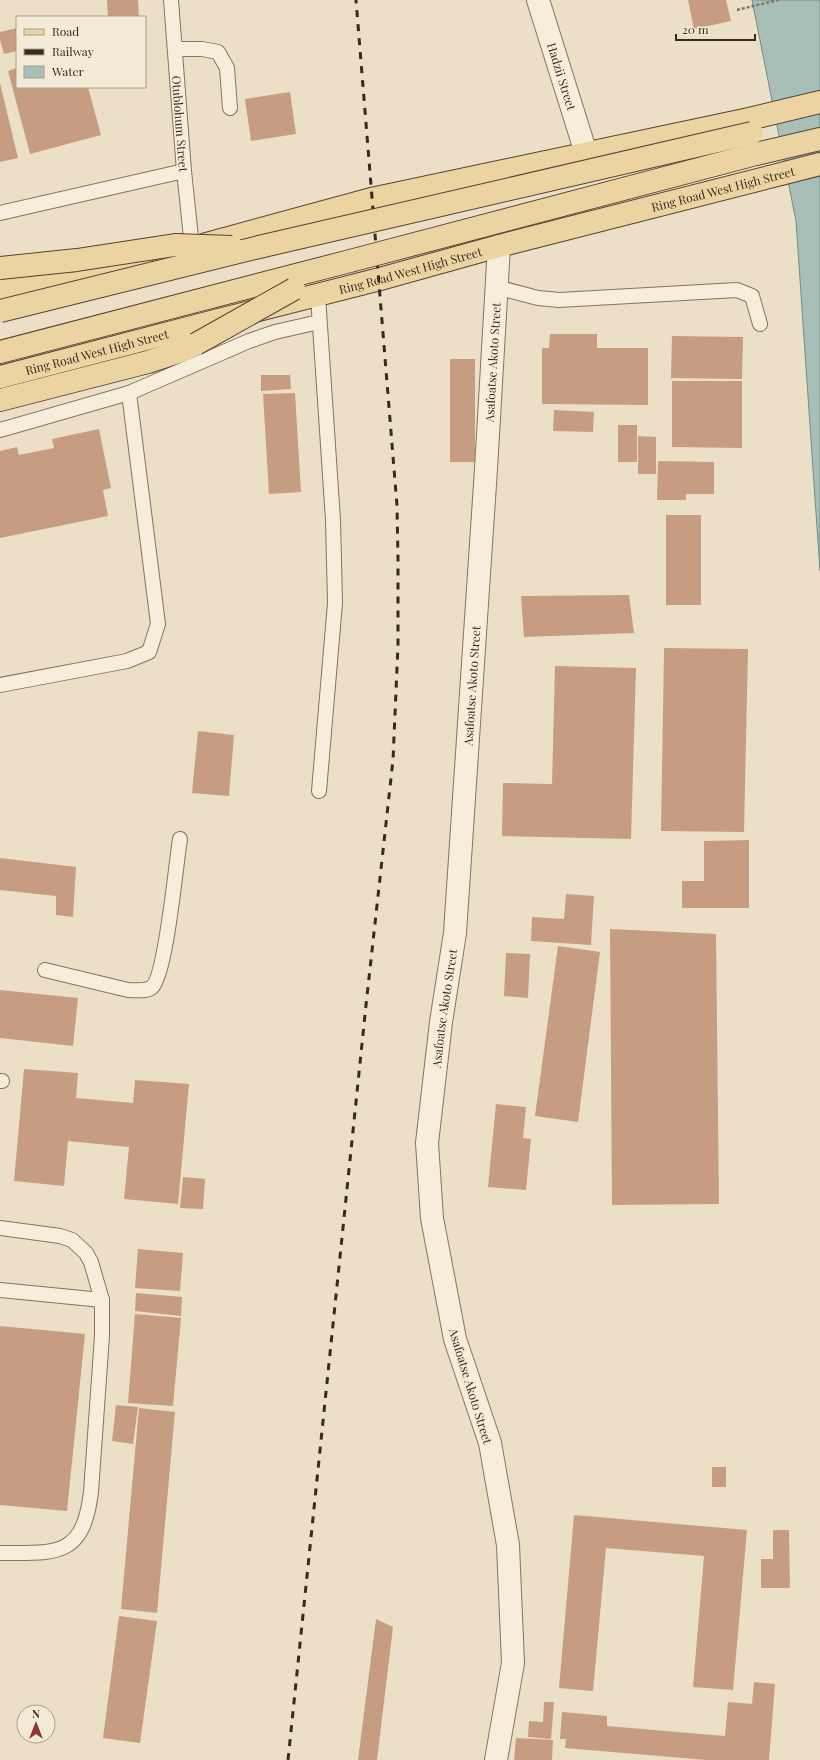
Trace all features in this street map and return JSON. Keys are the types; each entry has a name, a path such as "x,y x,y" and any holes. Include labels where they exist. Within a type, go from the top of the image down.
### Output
{"main road":[{"path":"0,291 192,248 371,199 749,119 820,102"},
{"path":"0,311 259,248 820,118"},
{"name":"Ring Road West High Street","path":"0,352 756,154 820,139"},
{"name":"Ring Road West High Street","path":"0,377 211,322 318,296 499,246 820,164"},
{"path":"0,268 77,260 175,245 259,248"},
{"path":"0,400 148,362 184,350 294,289 350,261"}],"street":[{"name":"Hadzii Street","path":"538,0 586,153"},
{"name":"Asafoatse Akoto Street","path":"496,1760 513,1663 508,1544 490,1443 455,1340 432,1218 427,1143 441,1022 455,933 486,469 499,246"}],"lane":[{"name":"Otublohum Street","path":"171,0 184,171 192,248"},
{"path":"175,48 202,49 218,52 227,68 230,108"},
{"path":"0,213 184,171"},
{"path":"496,287 538,298 559,300 737,290 752,296 760,324"},
{"path":"318,296 334,520 335,603 319,791"},
{"path":"0,430 129,393 249,341 275,332 319,322"},
{"path":"0,685 127,661 149,652 158,624 129,393"},
{"path":"45,970 128,990 141,991 151,988 156,982 163,958 180,839"},
{"path":"0,1228 60,1236 72,1240 86,1253 91,1262 102,1300 102,1336 88,1512 80,1534 67,1547 47,1553 0,1553"},
{"path":"0,1290 102,1300"}],"path":[{"path":"736,10 778,0"}],"water":[{"path":"752,0 820,0 820,571 796,221"}],"building":[{"path":"107,0 138,0 139,16 108,16"},
{"path":"688,0 726,0 731,21 694,29"},
{"path":"16,28 16,51 4,54 0,40 0,32"},
{"path":"16,68 16,88 88,88 101,135 30,154 8,71"},
{"path":"0,83 18,158 0,162"},
{"path":"290,92 296,134 251,141 245,99"},
{"path":"550,334 597,334 597,348 648,348 648,405 542,404 542,348 549,348"},
{"path":"672,336 743,337 742,379 671,378"},
{"path":"450,359 475,359 475,462 450,462"},
{"path":"261,375 290,375 291,389 261,391"},
{"path":"672,381 742,381 742,448 672,447"},
{"path":"295,393 301,492 269,494 263,394"},
{"path":"554,410 594,412 593,432 553,431"},
{"path":"618,425 637,425 637,462 618,462"},
{"path":"99,429 111,488 103,490 108,516 0,538 0,451 17,447 19,455 54,448 52,439"},
{"path":"638,436 656,437 656,474 638,474"},
{"path":"658,461 714,462 714,494 686,494 686,500 657,500"},
{"path":"666,515 701,515 701,605 666,605"},
{"path":"629,595 634,633 524,637 521,596"},
{"path":"664,648 748,649 744,832 661,831"},
{"path":"555,666 636,668 631,839 502,836 503,783 552,784"},
{"path":"198,731 234,735 229,796 192,793"},
{"path":"749,840 749,908 682,908 682,881 704,881 704,841"},
{"path":"0,858 76,867 73,917 56,915 56,896 0,890"},
{"path":"566,894 594,896 591,945 531,941 532,917 564,919"},
{"path":"610,929 716,934 719,1204 612,1205"},
{"path":"558,946 600,952 578,1122 535,1116"},
{"path":"506,953 530,954 528,998 504,996"},
{"path":"0,990 78,998 73,1046 0,1038"},
{"path":"24,1069 78,1073 76,1098 133,1103 135,1080 189,1084 178,1204 124,1199 129,1147 68,1141 64,1186 14,1181"},
{"path":"496,1104 526,1107 523,1138 531,1139 526,1190 488,1187"},
{"path":"183,1177 205,1179 203,1209 180,1208"},
{"path":"138,1249 183,1253 180,1291 135,1288"},
{"path":"136,1293 182,1297 181,1316 135,1311"},
{"path":"135,1314 181,1318 173,1406 128,1403"},
{"path":"0,1326 85,1334 67,1511 0,1505"},
{"path":"116,1405 138,1407 133,1444 112,1441"},
{"path":"139,1408 175,1412 157,1613 121,1609"},
{"path":"712,1467 726,1467 726,1487 712,1487"},
{"path":"574,1515 747,1530 733,1690 693,1687 704,1556 606,1548 593,1691 559,1688"},
{"path":"773,1530 789,1530 790,1588 761,1588 761,1559 773,1559"},
{"path":"119,1616 157,1621 140,1743 103,1738"},
{"path":"376,1619 393,1627 377,1760 358,1760"},
{"path":"754,1682 775,1684 769,1760 706,1760 565,1748 566,1739 560,1739 562,1712 607,1716 607,1726 725,1736 728,1702 752,1704"},
{"path":"544,1702 554,1702 551,1739 528,1737 529,1721 543,1722"},
{"path":"516,1738 553,1740 552,1760 514,1760"}],"railway":[{"path":"288,1760 366,1005 393,760 398,645 397,506 356,0"}]}
